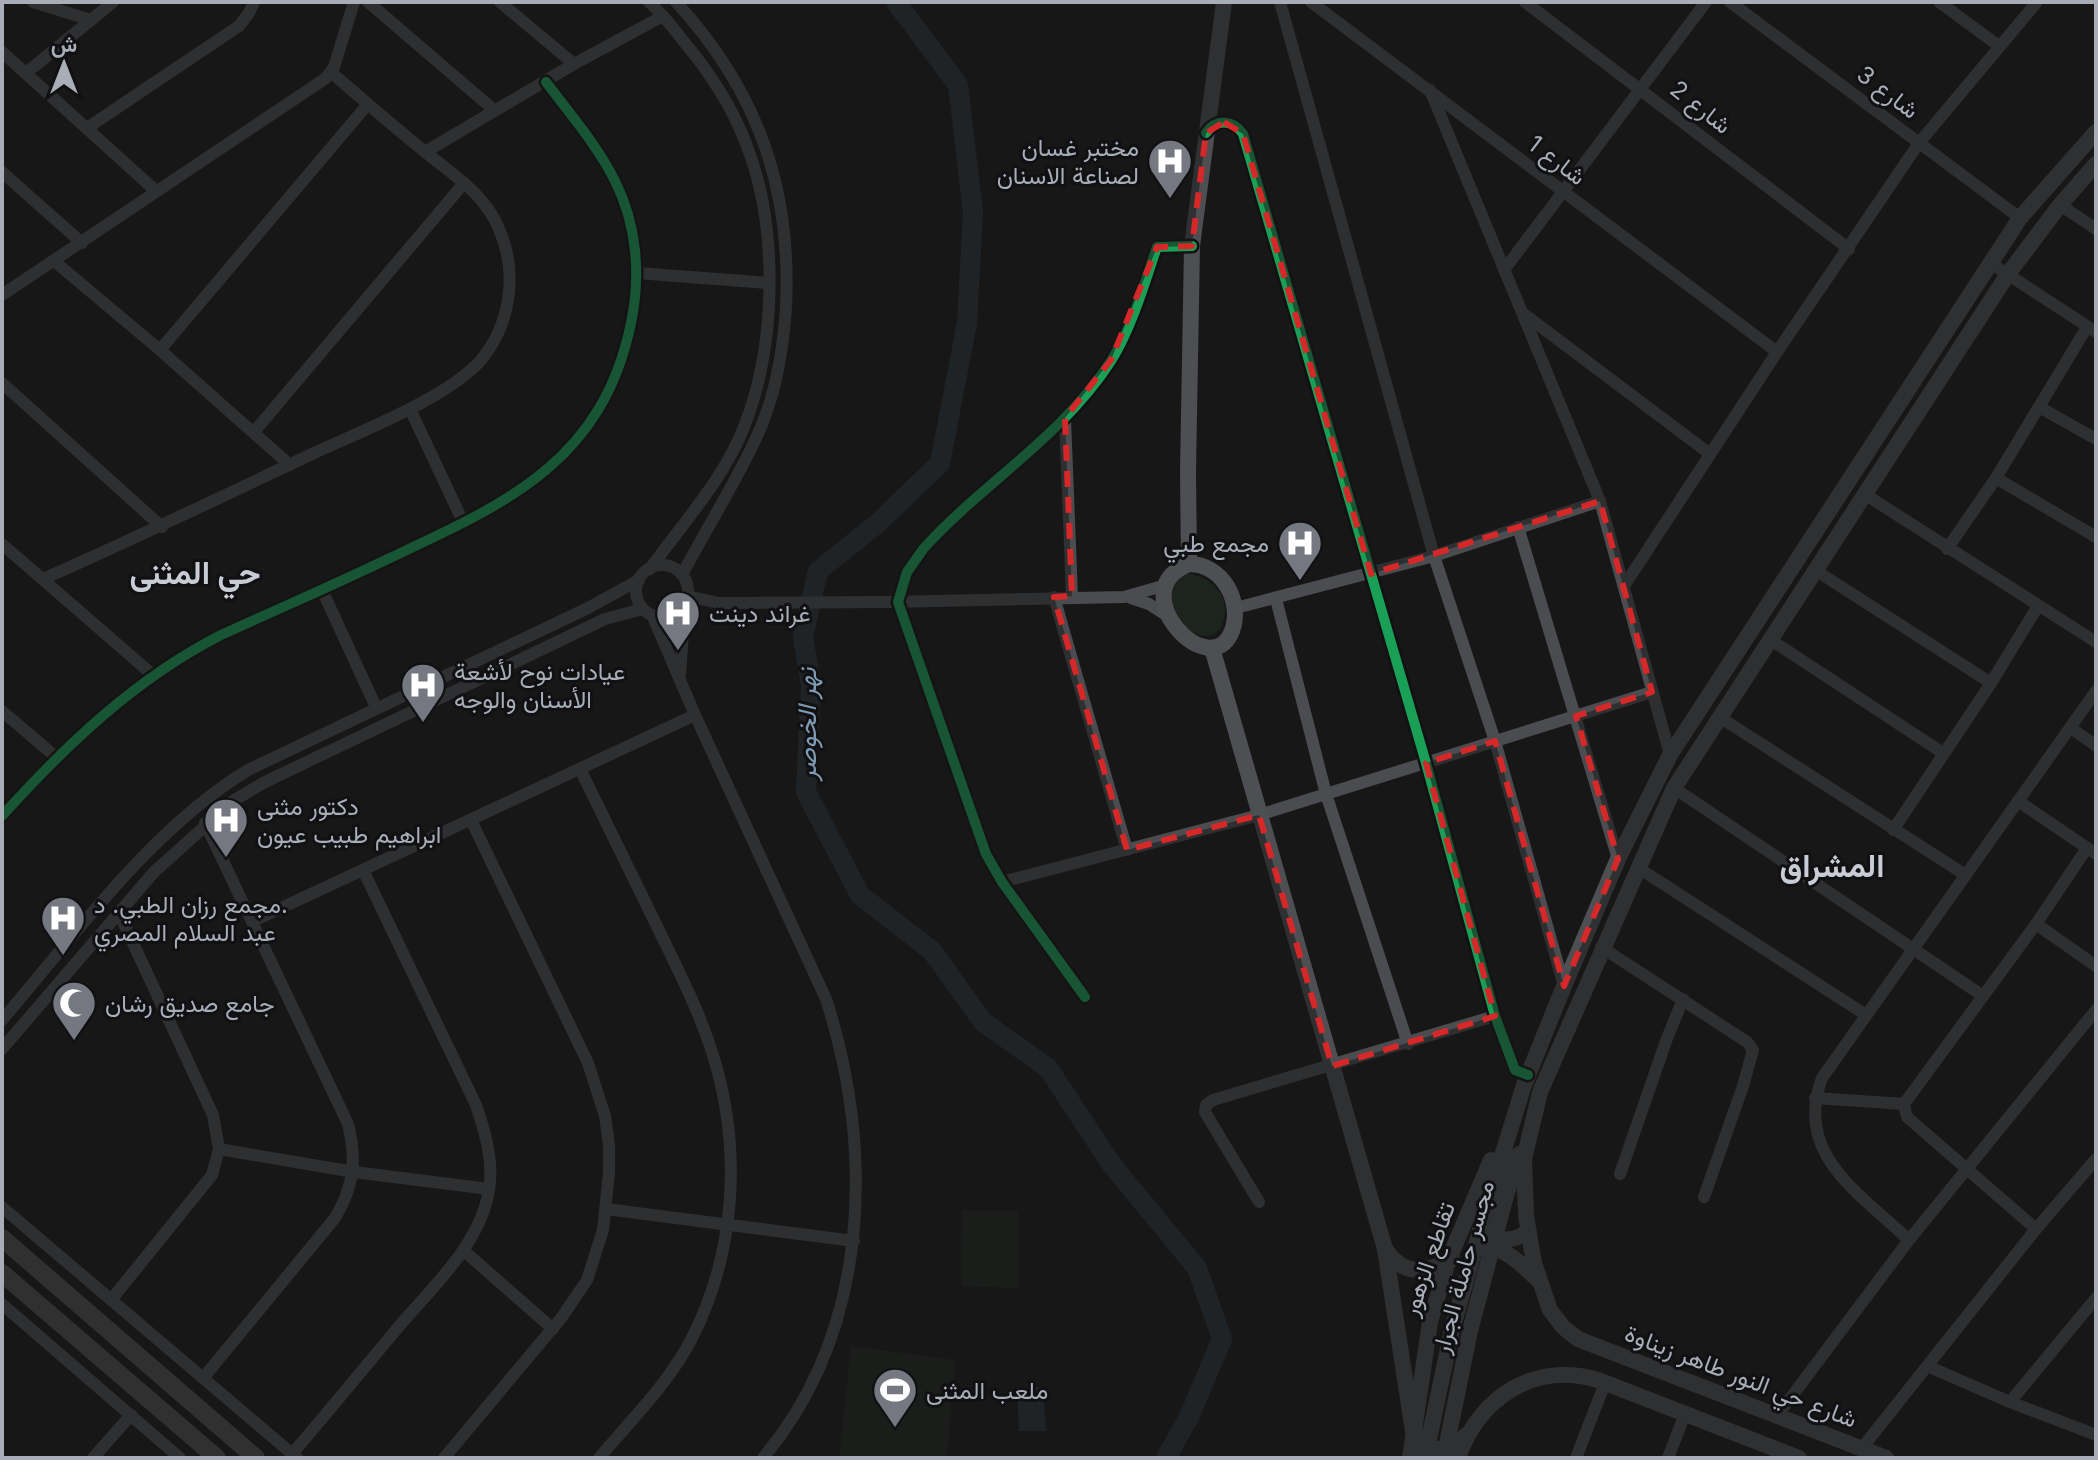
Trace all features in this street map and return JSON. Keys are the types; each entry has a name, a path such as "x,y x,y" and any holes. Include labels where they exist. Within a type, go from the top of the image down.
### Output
{"highway":[{"path":"2,1238 256,1458"},
{"path":"2,1273 217,1458"}],"main road":[{"path":"1189,564 1192,246 1224,2"},
{"path":"1539,1281 1524,1202 1530,1084 1564,986 1618,859 1670,755 2020,218 2096,132"},
{"path":"1530,1084 1601,947 1674,788 2008,274 2060,205 2096,164"},
{"path":"1189,564 1203,565 1213,571 1231,593 1236,608 1229,637 1225,643 1212,648 1191,641 1178,630 1164,603 1166,585 1177,570 1189,564"},
{"path":"1212,648 1385,1249 1413,1431 1426,1446 1440,1451 1457,1445 1488,1407 1505,1394 1525,1382 1569,1373 1605,1383 1799,1458"},
{"name":"مجسر حاملة الجرار","path":"1425,1458 1452,1330 1498,1197 1530,1084"},
{"name":"تقاطع الزهور","path":"1410,1458 1430,1322 1448,1261 1530,1084"},
{"name":"مجسر حاملة الجرار","path":"1441,1458 1498,1197"},
{"path":"1467,1215 1474,1229 1491,1238 1516,1238 1528,1231"},
{"path":"1385,1249 1396,1264 1414,1270 1431,1268 1473,1249 1496,1249 1516,1259 1539,1281"},
{"name":"شارع حي النور طاهر زيناوة","path":"1539,1281 1550,1310 1563,1327 1578,1339 1886,1458"},
{"path":"1458,1458 1466,1435"},
{"path":"1419,1458 1441,1458"}],"street":[{"path":"33,2 91,20"},
{"path":"26,73 113,2"},
{"path":"87,128 239,26 254,2"},
{"path":"3,293 332,73 354,2"},
{"path":"368,2 494,110"},
{"path":"500,2 574,64"},
{"path":"2,1020 137,863 216,790 248,770 588,608 639,580 720,471 743,430 765,347 769,283 764,209 746,144 715,83 649,2"},
{"path":"676,2 703,31 752,111 772,163 787,252 785,325 777,379 757,436 682,575"},
{"path":"1280,2 1434,556 1495,741 1564,986"},
{"name":"شارع 1","path":"1311,2 1777,352"},
{"name":"شارع 2","path":"1525,2 1849,249"},
{"path":"1504,270 1706,2"},
{"name":"شارع 3","path":"1730,2 2020,218"},
{"path":"1939,2 1999,46"},
{"path":"1624,586 1919,143 2037,2"},
{"path":"425,152 574,64 663,16"},
{"path":"2,52 156,191"},
{"path":"43,579 162,527 410,409 460,379 480,360 496,337 506,310 510,282 508,254 499,227 484,203 464,183 332,73"},
{"path":"2,816 56,757 118,702 154,676 211,640 464,524 508,499 561,457 596,416 613,387 624,357 633,313 637,273 633,235 615,181 593,143 546,82"},
{"path":"1430,90 1600,501 1670,755"},
{"path":"160,350 368,104"},
{"path":"1206,133 1213,125 1224,122 1235,125 1243,134 1426,763 1495,1016 1515,1070 1530,1084"},
{"path":"2,172 82,243"},
{"path":"254,432 464,183"},
{"path":"2060,205 2096,229"},
{"path":"1085,997 1002,882 986,854 893,602 907,572 924,548 1065,418 1111,360 1141,295 1157,247 1192,246"},
{"path":"54,261 290,465"},
{"path":"1947,549 2092,329 1992,264"},
{"path":"637,273 769,283"},
{"path":"1523,314 1710,454"},
{"path":"2,383 162,527"},
{"path":"2039,407 2096,439"},
{"path":"410,409 464,524"},
{"path":"1065,418 1072,596"},
{"path":"1996,478 2096,537"},
{"path":"1866,495 2096,642"},
{"path":"1236,608 1434,556 1600,501"},
{"path":"1518,527 1618,859"},
{"path":"677,530 683,542 691,545 699,542"},
{"path":"2,544 154,676"},
{"path":"650,569 656,566 671,567 682,575 688,589 680,677"},
{"path":"1815,570 1991,683"},
{"path":"639,580 636,595 648,612 680,677 813,967 838,1034 850,1090 857,1195 854,1241 844,1290 813,1379 793,1418 763,1458"},
{"path":"1124,597 1166,585"},
{"path":"322,590 376,707"},
{"path":"1054,597 1127,850"},
{"path":"686,600 719,603 893,602 1124,597 1149,604 1169,617"},
{"path":"1276,599 1326,794 1408,1044"},
{"path":"2,1049 154,872 233,801 263,783 605,619 648,612 667,616 674,614 686,600"},
{"path":"1893,830 2038,606"},
{"path":"1771,640 1943,753"},
{"path":"1909,1240 1829,1163 1817,1135 1815,1098 1822,1078 1912,947 2096,691"},
{"path":"1002,882 1259,815 1652,692"},
{"path":"2,711 56,757"},
{"path":"253,921 695,715"},
{"path":"1721,718 1964,874"},
{"path":"2071,728 2096,746"},
{"path":"580,769 684,983 714,1057 730,1141 732,1182 728,1223 714,1285 692,1338 667,1377 599,1458"},
{"path":"1674,788 1983,996"},
{"path":"2018,801 2091,851 1904,1104 1907,1117 2036,1229"},
{"path":"444,1458 553,1329 587,1280 606,1209 609,1145 598,1090 588,1063 471,820"},
{"path":"204,1377 335,1218 344,1203 354,1172 353,1144 348,1124 205,823"},
{"path":"1637,867 1866,1015"},
{"path":"2,1207 295,1456 463,1250 484,1210 489,1189 491,1171 488,1146 476,1105 363,870"},
{"path":"111,1300 212,1175 219,1149 213,1115 119,913"},
{"path":"2036,924 2096,966"},
{"path":"1601,947 1747,1042 1753,1050 1704,1197"},
{"path":"1620,1174 1683,999"},
{"path":"1777,1416 1909,1240 2096,1010"},
{"path":"1259,1202 1205,1112 1206,1105 1495,1016"},
{"path":"1815,1098 1904,1104"},
{"path":"219,1149 354,1172 489,1189"},
{"path":"1862,1448 2036,1229 2096,1159"},
{"path":"606,1209 854,1241"},
{"path":"463,1250 553,1329"},
{"path":"2010,1402 2096,1298"},
{"path":"2,1304 180,1458"},
{"path":"1927,1366 2096,1435"},
{"path":"1576,1458 1605,1383"},
{"path":"1668,1458 1685,1414"},
{"path":"93,1458 131,1415"}],"highlighted area":[{"path":"1224,122 1243,134 1371,574 1600,501 1652,692 1576,716 1618,859 1564,986 1495,741 1426,763 1495,1016 1332,1066 1259,815 1127,850 1054,597 1072,596 1065,418 1111,360 1157,247 1192,246 1206,133"}],"shaded area":[{"path":"1186,573 1216,587 1224,601 1224,619 1217,632 1207,636 1195,633 1183,626 1174,614 1170,601 1173,586"},
{"path":"962,1210 1018,1211 1018,1288 961,1286"},
{"name":"ملعب المثنى","path":"851,1346 955,1360 947,1458 839,1458"},
{"path":"1017,1387 1043,1387 1046,1431 1019,1431"}],"waterway":[{"name":"نهر الخوصر","path":"896,2 958,85 973,212 967,323 940,463 878,523 818,571 803,637 811,685 806,792 860,895 932,951 983,1022 1048,1068 1112,1165 1197,1268 1222,1339 1189,1417 1166,1458"}],"cycle path":[{"path":"2,816 103,715 190,652 474,517 544,471 574,443 598,410 617,370 634,305 635,250 628,215 615,181 592,142 546,82"},
{"path":"1206,133 1219,123 1230,123 1243,134 1426,763 1495,1016 1515,1070 1528,1075"},
{"path":"1085,997 1002,882 986,854 898,602 907,572 924,548 1046,436 1091,388 1111,361 1137,306 1157,247 1192,246"}],"place":[{"name":"مختبر غسان لصناعة الاسنان","path":"1170,200"},
{"name":"مجمع طبي","path":"1300,582"},
{"name":"غراند دينت","path":"678,652"},
{"name":"عيادات نوح لأشعة الأسنان والوجه","path":"423,724"},
{"name":"دكتور مثنى ابراهيم طبيب عيون","path":"226,859"},
{"name":"مجمع رزان الطبي. د. عبد السلام المصري","path":"63,957"},
{"name":"جامع صديق رشان","path":"74,1042"},
{"name":"ملعب المثنى","path":"895,1429"}],"district":[{"name":"حي المثنى","path":"195,572"},
{"name":"المشراق","path":"1832,865"}]}
